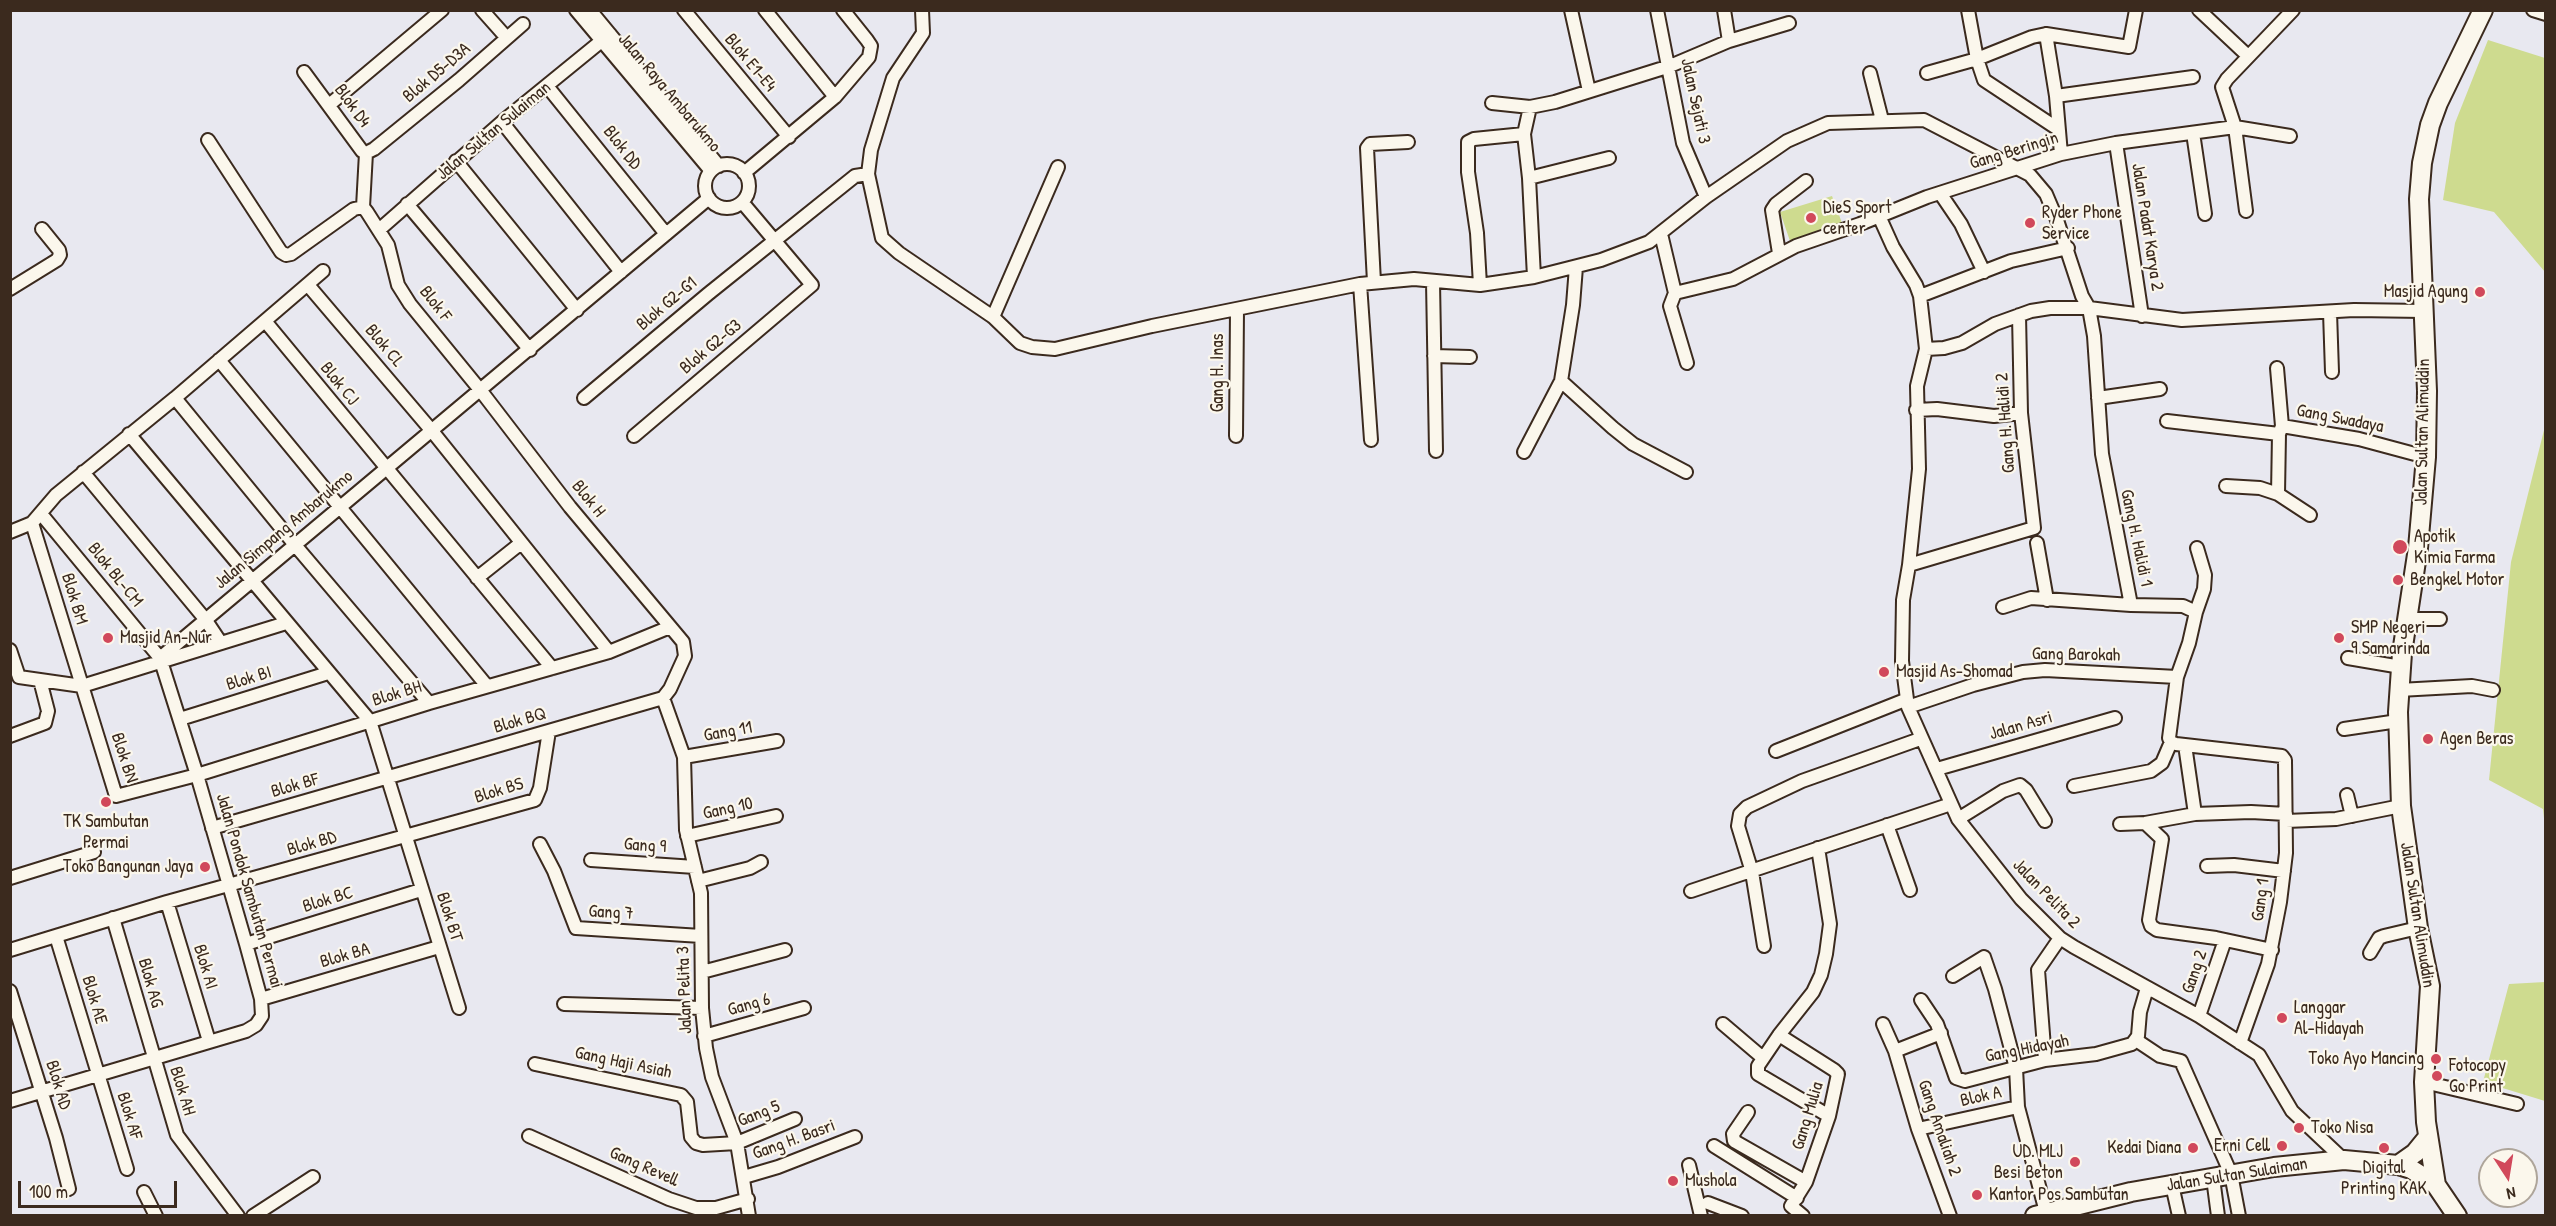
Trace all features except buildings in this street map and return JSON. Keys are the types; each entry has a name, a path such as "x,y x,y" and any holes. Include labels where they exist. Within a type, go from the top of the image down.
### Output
{"main road":[{"name":"Jalan Sultan Alimuddin","path":"2436,1185 2427,1137 2424,1082 2430,986 2418,928 2401,806 2399,690 2418,548 2426,457 2427,391 2419,199 2425,143 2438,103 2483,10"},
{"path":"2398,1165 2415,1153 2427,1137"},
{"name":"Jalan Sultan Sulaiman","path":"2040,1214 2222,1176 2344,1160 2398,1165 2424,1176 2436,1185"},
{"path":"2436,1185 2451,1214"}],"street":[{"path":"329,105 442,10"},
{"path":"482,10 506,37"},
{"name":"Jalan Raya Ambarukmo","path":"576,10 606,38 715,168"},
{"name":"Jalan Raya Ambarukmo","path":"590,10 606,38"},
{"name":"Blok E1-E4","path":"684,10 789,137"},
{"path":"765,10 835,97"},
{"path":"744,172 835,97 869,57 871,46 843,10"},
{"path":"868,174 872,150 893,78 923,33 922,10"},
{"path":"1571,10 1589,91"},
{"name":"Jalan Sejati 3","path":"1657,10 1670,66 1683,143 1706,197"},
{"path":"1724,10 1729,41"},
{"path":"1968,10 1982,76 1987,82 2058,129"},
{"path":"1927,73 1977,59 2046,34 2129,47 2136,10"},
{"path":"2199,10 2248,56"},
{"path":"2246,211 2235,127 2222,87 2248,56 2293,10"},
{"path":"2533,10 2546,14"},
{"path":"1492,103 1530,107 1555,102 1670,66 1729,41 1789,22"},
{"name":"Blok D5-D3A","path":"370,151 459,80 523,24"},
{"path":"2046,34 2056,96 2061,154"},
{"name":"Jalan Sultan Sulaiman","path":"380,229 502,122 606,38"},
{"name":"Blok D4","path":"304,72 362,151 370,151"},
{"path":"1870,73 1882,120"},
{"path":"2056,96 2193,77"},
{"name":"Blok DD","path":"547,86 666,234"},
{"path":"1530,107 1524,134 1529,178 1534,277"},
{"name":"Gang H. Halidi 1","path":"868,174 879,228 885,242 993,317 1020,343 1032,347 1055,349 1152,326 1360,284 1414,279 1480,285 1534,277 1576,267 1633,250 1661,234 1706,197 1800,133 1828,123 1924,120 2030,175 2046,194 2068,248 2082,296 2090,308 2107,490 2131,604 2183,606 2196,612"},
{"path":"502,122 621,272"},
{"name":"Gang Beringin","path":"1675,293 1734,279 1752,271 1779,253 1940,193 2061,154 2116,143 2235,127 2290,136"},
{"path":"2193,133 2205,214"},
{"path":"1480,285 1477,233 1468,172 1468,142 1474,139 1524,134"},
{"path":"208,140 281,252 286,255 291,254 354,209 363,207 370,151"},
{"path":"1374,282 1367,148 1370,144 1408,142"},
{"name":"Jalan Padat Karya 2","path":"2116,143 2142,315"},
{"path":"1529,178 1609,158"},
{"path":"456,161 577,310"},
{"path":"734,165 744,172 748,189 742,202 731,207 723,207 709,198 705,189 706,179 715,168 734,165"},
{"path":"993,317 1058,167"},
{"name":"Blok G2-G1","path":"585,398 855,176 868,174"},
{"path":"1779,253 1772,210 1776,204 1806,181"},
{"path":"1940,193 1961,224 1984,272"},
{"path":"482,391 709,198"},
{"path":"742,202 775,240"},
{"path":"407,204 530,350"},
{"name":"Blok F","path":"363,207 380,229 391,255 398,285 410,304 482,391"},
{"path":"1880,216 1893,247 1910,272 1920,296 1926,349 1944,348 1962,343 1995,324 2019,315 2050,308 2090,308 2182,320 2218,320 2330,312 2424,310"},
{"path":"10,289 57,260 60,255 59,250 42,229"},
{"path":"1661,234 1675,293 1670,306 1687,363"},
{"name":"Blok G2-G3","path":"634,436 812,285 775,240"},
{"path":"1920,296 2011,261 2068,248"},
{"path":"1524,452 1561,381 1573,305 1576,267"},
{"path":"10,532 37,519 56,495 175,398 323,271"},
{"path":"1433,282 1436,451"},
{"path":"1360,284 1371,440"},
{"name":"Blok CL","path":"308,285 432,431 609,652"},
{"name":"Gang H. Inas","path":"1236,436 1237,310"},
{"path":"2330,312 2332,372"},
{"name":"Gang H. Halidi 2","path":"1907,568 2034,528 2021,413 2019,315"},
{"name":"Blok CJ","path":"265,321 552,668"},
{"name":"Jalan Pelita 2","path":"1926,349 1917,386 1919,470 1907,568 1902,661 1906,703 1920,739 1937,769 1958,819 2021,899 2060,938 2199,1016 2259,1055 2292,1111 2344,1160"},
{"path":"1434,356 1470,357"},
{"path":"219,360 487,686"},
{"path":"2277,368 2280,430 2278,494"},
{"path":"1561,381 1612,429 1633,444 1686,472"},
{"path":"2098,398 2160,389"},
{"name":"Jalan Simpang Ambarukmo","path":"160,661 251,581 482,391"},
{"name":"Blok H","path":"482,391 570,507 670,627"},
{"path":"175,398 295,545 429,703"},
{"path":"1916,410 1937,409 1986,416 2021,413"},
{"name":"Gang Swadaya","path":"2167,421 2359,439 2426,457"},
{"path":"129,434 285,623 370,721"},
{"path":"83,472 206,620 221,643"},
{"path":"2226,486 2260,488 2278,494 2310,515"},
{"name":"Blok BL-CM","path":"37,519 160,661"},
{"name":"Blok BM","path":"37,519 82,686"},
{"path":"477,578 521,543"},
{"path":"2037,543 2048,600"},
{"path":"2074,786 2151,771 2162,763 2171,742 2169,732 2176,677 2189,643 2204,589 2205,575 2197,548"},
{"path":"2003,607 2031,598 2131,604"},
{"path":"2407,619 2440,619"},
{"path":"10,650 19,677 82,686 285,623"},
{"path":"663,698 670,689 685,653 682,642 670,627"},
{"name":"Blok BH","path":"197,775 429,703 609,652 670,627"},
{"path":"2348,658 2401,667"},
{"name":"Jalan Pondok Sambutan Permai","path":"10,1101 246,1031 256,1025 262,1016 261,999 246,944 180,719 160,661"},
{"name":"Gang Barokah","path":"1776,751 1852,720 2023,672 2045,670 2176,677"},
{"name":"Blok BI","path":"180,719 328,673"},
{"path":"10,736 45,723 48,711 40,680"},
{"name":"Blok BN","path":"82,686 116,796 197,775"},
{"path":"2399,690 2472,686 2493,690"},
{"name":"Blok BQ","path":"387,778 663,698"},
{"name":"Jalan Pelita 3","path":"663,698 684,757 684,812 687,836 698,881 704,1036 712,1077 737,1143 750,1215"},
{"name":"Jalan Asri","path":"1937,769 2115,718"},
{"name":"Blok BT","path":"370,721 459,1008"},
{"path":"2344,729 2398,721"},
{"name":"Blok BS","path":"405,837 535,800 540,788 549,731"},
{"path":"1764,946 1752,872 1738,826 1740,814 1748,807 1821,773 1920,739"},
{"name":"Gang 11","path":"684,757 777,741"},
{"path":"2171,742 2185,745 2195,814"},
{"name":"Gang 1","path":"2185,745 2284,757 2286,818 2284,871 2272,950 2240,1043"},
{"name":"Blok BF","path":"212,828 387,778"},
{"path":"1958,819 2003,791 2020,784 2045,821"},
{"path":"2347,795 2352,816"},
{"path":"1691,891 1951,804"},
{"path":"2120,824 2145,823 2195,814 2251,812 2286,818 2352,816 2401,806"},
{"name":"Gang 10","path":"687,836 776,816"},
{"path":"2145,823 2162,839 2149,920 2151,926 2157,930 2272,950"},
{"path":"1887,825 1910,890"},
{"name":"Blok BD","path":"10,950 113,918 405,837"},
{"name":"Gang 7","path":"540,844 554,872 576,928 701,936"},
{"path":"1818,848 1828,903 1829,938 1821,975 1813,992 1779,1035 1757,1069 1761,1077 1829,1116"},
{"path":"10,878 94,852"},
{"name":"Gang 9","path":"591,860 695,867"},
{"path":"698,881 750,868 761,862"},
{"path":"2207,866 2234,864 2284,871"},
{"name":"Blok BC","path":"246,944 421,890"},
{"name":"Blok AI","path":"167,903 209,1041"},
{"name":"Blok AG","path":"113,918 153,1058"},
{"path":"2370,953 2379,939 2384,936 2418,928"},
{"name":"Blok AE","path":"56,936 97,1074"},
{"path":"2045,1060 2038,970 2060,938"},
{"name":"Gang 2","path":"2199,1016 2225,940"},
{"name":"Blok BA","path":"261,999 439,947"},
{"path":"702,972 785,950"},
{"path":"1953,976 1984,957 2016,1068 2018,1107 2040,1214"},
{"path":"2147,988 2136,1040 2160,1056 2181,1061 2222,1176 2239,1215"},
{"name":"Blok AD","path":"10,991 56,1138 69,1189"},
{"name":"Gang Hidayah","path":"1920,1000 1932,1015 1941,1033 1958,1080 2045,1060 2096,1054 2132,1044 2136,1040"},
{"path":"564,1004 702,1008"},
{"name":"Gang 6","path":"704,1036 804,1008"},
{"path":"1723,1024 1763,1058"},
{"name":"Gang Amaliah 2","path":"1882,1024 1895,1051 1918,1130 1950,1215"},
{"path":"1895,1051 1941,1033"},
{"name":"Gang Mulia","path":"1779,1035 1836,1071 1837,1080 1829,1116 1806,1182 1791,1206"},
{"name":"Blok AH","path":"153,1058 178,1137 238,1215"},
{"name":"Gang Haji Asiah","path":"536,1064 675,1092 685,1097 691,1137 696,1143 703,1145 737,1143"},
{"name":"Blok AF","path":"97,1074 127,1169"},
{"path":"2424,1082 2517,1104"},
{"name":"Blok A","path":"1918,1130 2018,1107"},
{"path":"1748,1112 1733,1134 1734,1141 1806,1182"},
{"name":"Gang 5","path":"737,1143 795,1119"},
{"name":"Gang Revell","path":"529,1136 695,1212 748,1199"},
{"name":"Gang H. Basri","path":"744,1177 778,1167 855,1137"},
{"path":"1714,1146 1803,1215"},
{"path":"1689,1165 1704,1206 1742,1215"},
{"path":"2218,1215 2222,1176"},
{"path":"253,1215 313,1177"},
{"path":"2172,1185 2180,1215"},
{"path":"144,1192 156,1215"}],"green space":[{"path":"2488,40 2545,58 2545,272 2494,212 2443,200 2455,123"},
{"name":"DieS Sport center","path":"1832,196 1842,223 1790,241 1780,212"},
{"path":"2545,426 2545,828 2543,809 2489,780 2511,562"},
{"path":"2546,982 2545,1101 2483,1082 2509,984"}],"place":[{"name":"DieS Sport center","path":"1811,218"},
{"name":"Ryder Phone Service","path":"2030,223"},
{"name":"Masjid Agung","path":"2480,292"},
{"name":"Apotik Kimia Farma","path":"2400,547"},
{"name":"Bengkel Motor","path":"2398,580"},
{"name":"Masjid An-Nur","path":"108,638"},
{"name":"SMP Negeri 9 Samarinda","path":"2339,638"},
{"name":"Masjid As-Shomad","path":"1884,672"},
{"name":"Agen Beras","path":"2428,739"},
{"name":"TK Sambutan Permai","path":"106,802"},
{"name":"Toko Bangunan Jaya","path":"205,867"},
{"name":"Langgar Al-Hidayah","path":"2282,1018"},
{"name":"Toko Ayo Mancing","path":"2436,1059"},
{"name":"Fotocopy Go Print","path":"2437,1076"},
{"name":"Toko Nisa","path":"2299,1128"},
{"name":"Erni Cell","path":"2282,1146"},
{"name":"Kedai Diana","path":"2193,1148"},
{"name":"Digital Printing KAK","path":"2384,1148"},
{"name":"UD. MLJ Besi Beton","path":"2075,1162"},
{"name":"Mushola","path":"1673,1181"},
{"name":"Kantor Pos Sambutan","path":"1977,1195"}]}
